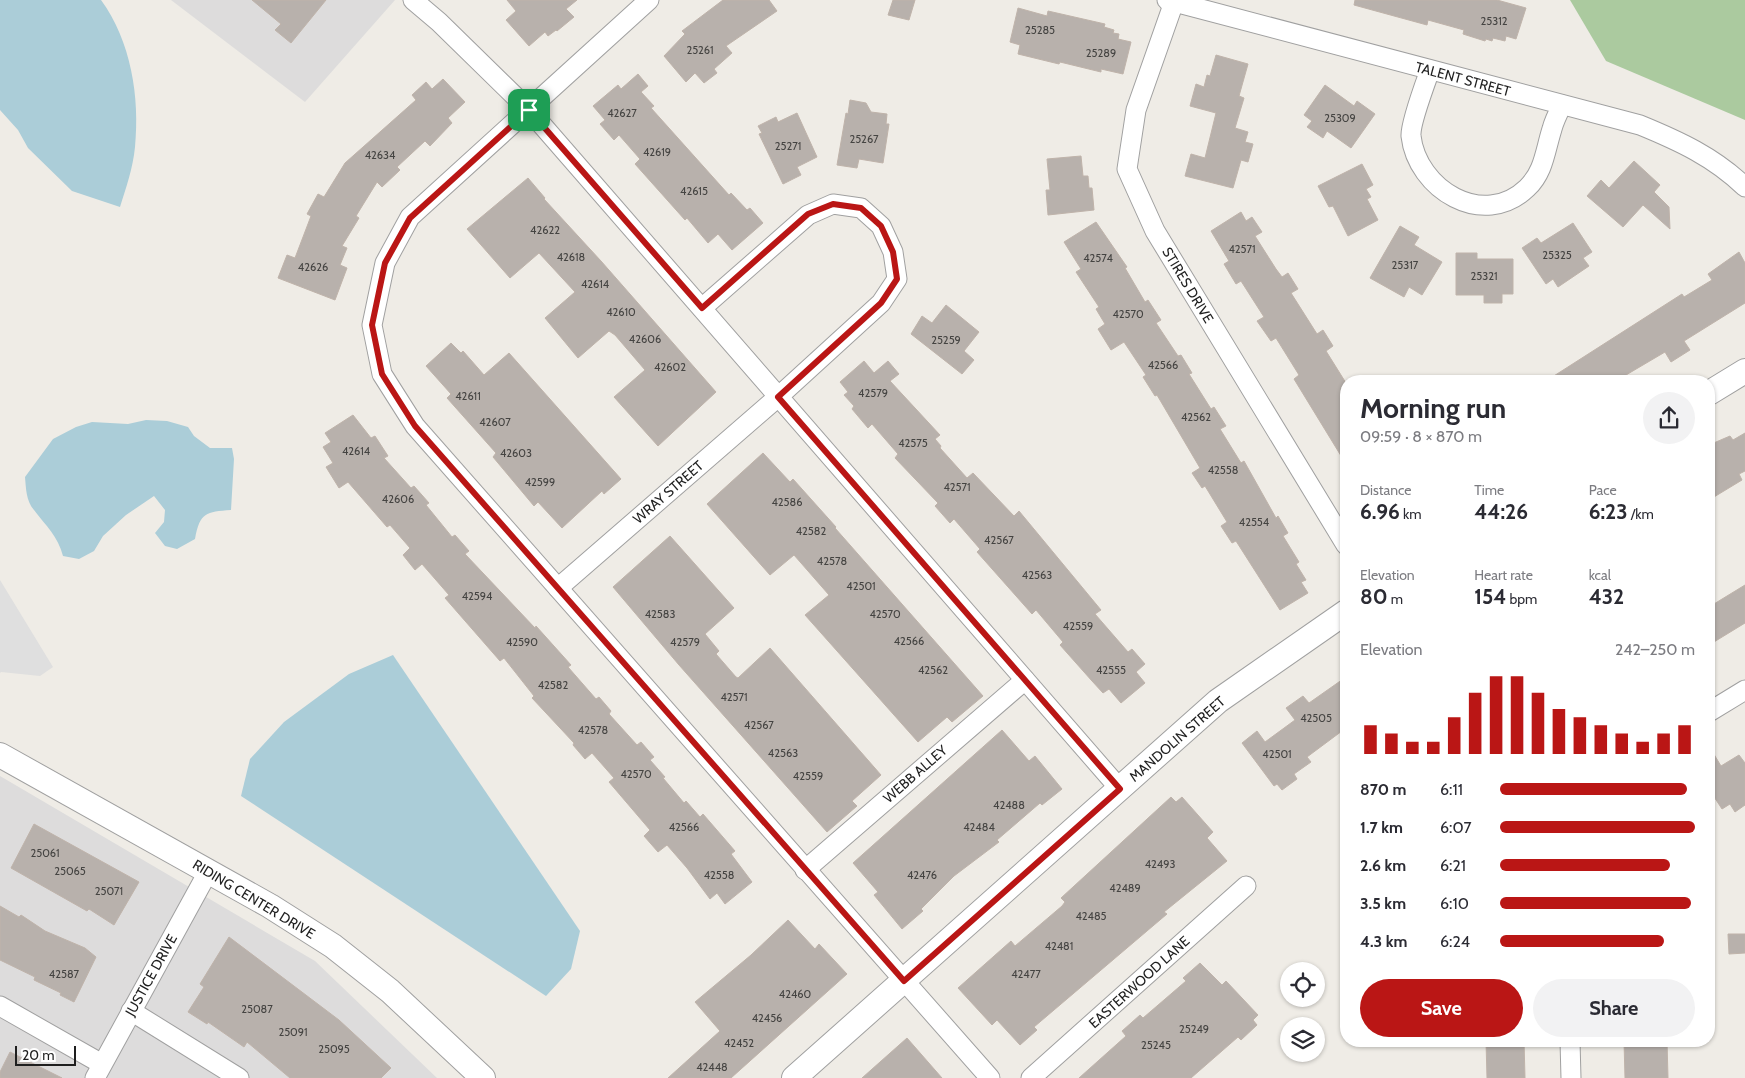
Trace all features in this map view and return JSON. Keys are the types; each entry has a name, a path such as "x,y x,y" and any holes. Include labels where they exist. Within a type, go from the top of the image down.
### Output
{"street":[{"path":"413,0 439,22 529,110 1120,789"},
{"path":"649,0 410,218 385,263 372,325 382,374 415,426 990,1078"},
{"name":"TALENT STREET","path":"1170,1 1640,125 1685,144 1726,169 1745,187"},
{"name":"STIRES DRIVE","path":"1170,1 1136,110 1127,169 1155,231 1340,535"},
{"path":"1430,70 1411,134 1419,162 1436,186 1457,201 1483,204 1505,202 1526,189 1541,169 1552,129 1562,105"},
{"name":"WRAY STREET","path":"558,588 778,397 881,303 897,279 893,252 881,226 861,208 833,204 808,214 702,308"},
{"path":"1715,389 1745,371"},
{"name":"MANDOLIN STREET","path":"794,1078 1218,701 1340,616"},
{"name":"WEBB ALLEY","path":"806,870 1025,680"},
{"path":"1715,708 1745,690"},
{"name":"RIDING CENTER DRIVE","path":"2,761 270,906 333,946 390,991 483,1078"},
{"name":"JUSTICE DRIVE","path":"99,1071 208,872"},
{"name":"EASTERWOOD LANE","path":"1031,1078 1246,886"},
{"path":"131,1011 239,1078"},
{"path":"3,1013 99,1071"},
{"path":"1570,1047 1572,1078"}],"shaded area":[{"path":"171,0 395,0 305,102"},
{"path":"0,580 53,667 40,676 0,673"},
{"path":"0,776 315,961 437,1078 0,1078"}],"green space":[{"path":"1570,0 1745,0 1745,120 1606,61"}],"water":[{"path":"0,0 101,0 111,16 120,33 126,51 131,70 136,109 134,155 120,207 72,191 28,148 18,130 0,110"},
{"path":"146,420 167,421 188,427 194,436 210,448 232,448 234,459 231,510 206,515 199,523 195,539 177,549 165,546 155,533 164,522 165,510 154,496 126,515 103,536 94,551 79,559 63,556 55,537 29,503 25,477 53,439 76,427 92,422 128,424"},
{"path":"393,655 580,931 571,969 546,996 241,796 250,759 284,722 349,674"}],"building":[{"path":"252,0 326,0 291,43 275,30 281,24"},
{"path":"507,0 577,0 566,9 574,17 548,36 545,32 529,46 506,20 516,11"},
{"path":"723,0 769,0 777,11 726,46 732,53 714,69 717,73 704,83 695,73 686,82 664,56 685,34 682,31"},
{"path":"893,0 915,0 909,20 888,15"},
{"path":"1355,0 1497,0 1526,8 1516,39 1506,36 1505,41 1493,38 1492,41 1486,39 1485,41 1463,34 1464,30 1428,20 1427,25 1354,5"},
{"path":"1018,8 1047,16 1048,11 1105,24 1104,27 1114,30 1113,33 1119,34 1118,39 1131,42 1123,74 1101,69 1101,72 1060,62 1059,64 1018,54 1020,45 1010,42"},
{"path":"1216,55 1248,64 1239,96 1244,98 1235,128 1248,132 1245,142 1253,144 1248,162 1241,160 1233,188 1185,176 1191,154 1205,158 1216,113 1190,106 1196,84 1204,87 1207,75 1210,76"},
{"path":"638,74 648,86 641,92 654,106 651,108 729,195 731,193 747,210 750,208 763,223 732,250 718,234 708,243 687,218 685,220 635,164 640,159 619,135 614,140 600,124 605,120 593,106 618,85 621,89"},
{"path":"443,79 465,102 448,118 452,123 430,146 425,141 397,167 400,170 382,187 377,182 356,216 359,218 342,246 347,248 340,265 347,268 335,300 278,278 287,255 295,258 311,216 307,214 318,194 324,197 345,163 416,100 412,95 426,82 432,89"},
{"path":"1325,85 1354,106 1357,101 1375,114 1351,148 1327,131 1323,138 1307,127 1312,121 1304,115"},
{"path":"850,100 866,103 871,112 887,114 886,124 889,124 883,163 859,159 857,168 837,165"},
{"path":"797,113 817,157 797,167 801,175 783,184 759,134 762,133 758,126 776,117 778,122"},
{"path":"1081,156 1083,176 1088,176 1089,188 1092,188 1094,210 1048,215 1046,190 1050,190 1047,159"},
{"path":"1634,161 1660,185 1654,192 1669,207 1670,229 1643,205 1623,227 1587,196 1601,180 1609,188"},
{"path":"1362,164 1373,185 1366,189 1371,197 1367,199 1378,220 1348,236 1333,206 1329,207 1318,186"},
{"path":"528,178 544,199 716,392 658,446 614,397 645,370 615,335 609,331 578,358 545,318 575,292 539,253 510,278 467,229"},
{"path":"1241,212 1246,221 1252,217 1262,232 1255,236 1282,277 1288,273 1298,289 1291,293 1317,334 1323,330 1333,346 1326,351 1341,375 1340,454 1294,379 1299,375 1276,338 1271,341 1257,321 1264,317 1241,281 1236,284 1224,264 1229,261 1211,231"},
{"path":"1096,222 1127,267 1125,268 1145,302 1148,300 1161,320 1156,323 1178,356 1181,355 1192,373 1189,374 1211,409 1214,407 1226,426 1220,429 1241,463 1244,461 1276,518 1278,516 1288,533 1283,536 1299,562 1296,564 1306,580 1301,582 1308,593 1280,610 1236,541 1232,543 1221,526 1227,522 1205,486 1202,488 1192,473 1200,468 1157,395 1155,396 1143,377 1146,375 1124,342 1111,350 1098,329 1105,324 1096,309 1099,307 1076,272 1081,269 1064,242"},
{"path":"1573,223 1592,252 1583,258 1589,266 1558,287 1553,279 1546,284 1522,248 1537,238 1541,243"},
{"path":"1400,226 1419,237 1414,245 1442,262 1422,295 1409,287 1404,297 1370,278"},
{"path":"1739,252 1745,263 1745,303 1684,341 1690,350 1671,362 1665,352 1626,375 1555,375 1682,294 1684,297 1712,280 1708,274"},
{"path":"1456,253 1477,253 1477,259 1513,259 1513,294 1502,294 1502,303 1484,303 1484,295 1456,295"},
{"path":"946,305 979,332 964,351 974,360 962,374 911,334 922,316 932,323"},
{"path":"451,343 461,353 463,351 484,375 509,353 621,479 604,494 602,491 562,528 538,502 534,506 493,457 496,453 447,398 451,394 426,366"},
{"path":"864,361 874,373 888,361 899,374 890,381 940,435 935,439 941,446 940,448 967,478 973,473 1014,516 1019,511 1101,610 1095,614 1128,652 1132,649 1145,664 1136,672 1145,683 1121,703 1109,689 1103,693 1092,681 1060,645 1063,642 1036,610 1032,614 977,552 980,549 954,519 950,523 935,506 938,503 895,458 898,454 872,424 868,428 852,409 854,406 844,395 848,392 840,382"},
{"path":"353,415 371,438 375,436 388,456 384,458 411,488 414,486 429,503 426,505 452,537 455,535 469,551 465,554 535,628 536,626 571,665 568,667 596,699 599,697 611,711 609,714 637,745 641,742 654,757 650,760 684,803 686,801 700,817 703,814 735,851 731,854 752,882 725,904 717,893 710,899 667,845 658,852 644,836 650,830 609,782 614,778 592,753 585,759 573,745 574,743 532,698 534,696 504,658 500,661 445,598 449,595 422,564 415,570 403,555 410,548 390,525 387,527 348,482 339,488 326,467 333,463 323,447 331,442 325,433"},
{"path":"1745,433 1745,471 1739,474 1742,480 1715,496 1715,442 1730,436 1733,440"},
{"path":"763,453 790,482 793,479 983,696 952,722 947,717 918,742 805,615 829,595 794,555 770,575 707,504"},
{"path":"670,536 734,608 705,634 719,651 716,654 736,677 738,678 770,648 881,775 852,801 857,806 827,832 679,665 613,587"},
{"path":"1745,585 1745,623 1715,641 1715,603"},
{"path":"1340,681 1340,732 1307,757 1311,762 1294,774 1297,779 1282,790 1277,784 1274,786 1242,743 1257,731 1265,742 1295,720 1286,708 1303,696 1309,703"},
{"path":"1002,730 1029,761 1035,756 1062,789 1042,805 1040,803 997,840 999,842 954,876 921,909 923,911 902,929 874,895 878,892 853,863"},
{"path":"1739,755 1745,763 1745,805 1735,812 1730,804 1722,809 1715,798 1715,756 1721,766"},
{"path":"1171,797 1176,802 1182,797 1213,832 1207,838 1227,861 1164,912 1167,914 1034,1027 1037,1030 1020,1045 997,1020 992,1025 958,988 1011,941 1015,946 1062,906 1065,902 1061,898"},
{"path":"34,824 139,882 114,925 89,909 87,911 11,868"},
{"path":"0,906 19,917 21,915 45,931 85,948 96,957 74,1002 60,995 61,993 34,980 35,977 0,960"},
{"path":"788,920 815,949 819,944 847,974 731,1078 668,1078 720,1031 695,1002 751,955"},
{"path":"1728,934 1745,934 1745,953 1729,954"},
{"path":"229,937 339,1020 391,1068 381,1078 290,1078 247,1042 244,1047 208,1022 207,1024 188,1012 204,987 200,984"},
{"path":"1200,963 1222,985 1226,981 1258,1015 1253,1020 1257,1025 1241,1040 1238,1037 1191,1078 1079,1078 1126,1036 1122,1031 1140,1015 1143,1018 1186,981 1183,978"},
{"path":"907,1038 942,1078 862,1078"},
{"path":"1486,1047 1524,1047 1525,1078 1487,1078"},
{"path":"1624,1047 1667,1047 1668,1078 1625,1078"},
{"path":"10,1052 62,1078 0,1078 0,1072"}],"route":[{"path":"529,110 702,308 808,214 833,204 861,208 881,226 893,252 897,279 881,303 778,397 1120,789 904,981 415,426 382,374 372,325 385,263 410,218 462,168 529,110"}]}
